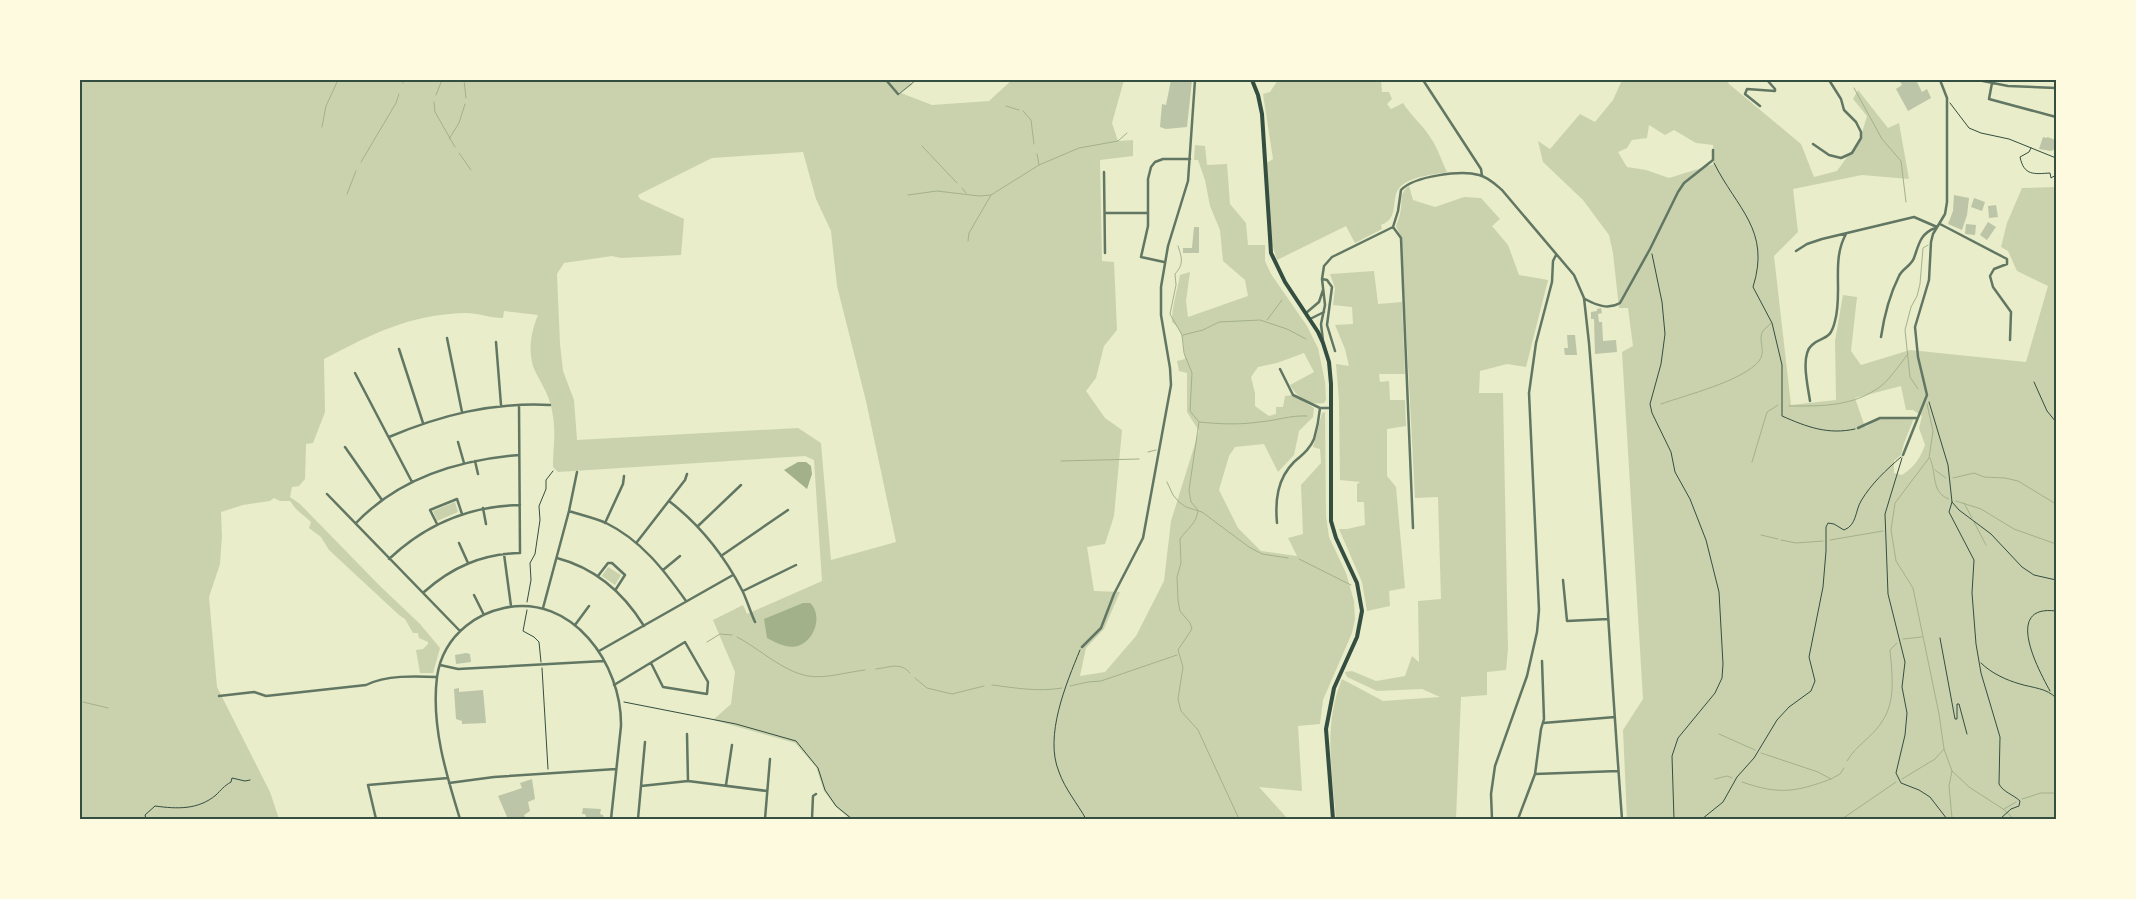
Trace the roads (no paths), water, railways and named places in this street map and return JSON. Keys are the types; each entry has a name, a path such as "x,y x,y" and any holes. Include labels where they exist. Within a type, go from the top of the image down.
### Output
{"main road":[{"path":"1252,80 1258,95 1262,114 1271,253 1285,282 1323,342 1329,362 1331,520 1336,538 1357,583 1362,611 1357,637 1334,687 1330,701 1326,730 1332,819"}],"street":[{"path":"886,80 898,94"},
{"path":"1082,647 1100,628 1114,594 1143,538 1171,385 1161,315 1164,262 1186,189 1190,159 1195,80"},
{"path":"1423,80 1481,169 1482,176"},
{"path":"1760,106 1745,94 1747,89 1753,88 1775,91 1776,89 1767,80"},
{"path":"1813,144 1829,155 1841,158 1852,153 1861,138 1861,132 1856,122 1844,110 1841,99 1829,80"},
{"path":"1881,337 1883,321 1900,274 1914,260 1920,240 1927,231 1940,224 1945,214 1948,191 1946,164 1947,98 1940,80"},
{"path":"1978,80 2020,87 2056,88"},
{"path":"1992,83 1989,99 2056,116"},
{"path":"1584,298 1594,304 1612,306 1620,302 1684,183 1712,160 1713,150"},
{"path":"1164,262 1141,257 1148,226 1149,173 1154,162 1163,159 1190,159"},
{"path":"1104,172 1105,253"},
{"path":"1323,342 1321,324 1325,298 1322,279 1324,266 1332,257 1393,227 1398,212 1399,196 1405,186 1451,174 1469,173 1482,176 1502,190 1574,275 1584,298 1614,678 1622,819 1612,819"},
{"path":"1104,213 1148,213"},
{"path":"1796,251 1806,244 1914,217 1937,227"},
{"path":"1940,224 2007,259 2007,264 1994,269 1990,276 1992,287 2012,312 2010,340"},
{"path":"1393,227 1401,238 1413,528"},
{"path":"1903,455 1926,395 1918,357 1915,327 1929,280 1931,242 1937,227"},
{"path":"1810,401 1805,359 1812,344 1828,336 1836,320 1839,301 1837,268 1842,240 1846,234"},
{"path":"1492,819 1490,794 1495,766 1527,676 1537,632 1538,610 1529,393 1536,343 1552,282 1553,261 1556,256"},
{"path":"1322,279 1327,280 1332,287 1327,325 1335,351"},
{"path":"1306,313 1319,302 1323,289"},
{"path":"1310,319 1324,312"},
{"path":"447,338 462,412"},
{"path":"496,342 501,405"},
{"path":"399,349 423,423"},
{"path":"1280,369 1293,394 1320,408 1330,408"},
{"path":"354,373 412,482"},
{"path":"389,438 423,423 462,412 501,405 550,405"},
{"path":"424,592 437,580 468,563 504,554 520,553 518,405"},
{"path":"1277,523 1276,503 1279,485 1293,463 1305,454 1314,440 1320,408"},
{"path":"1858,428 1880,418 1916,418"},
{"path":"458,442 464,463"},
{"path":"345,447 382,500"},
{"path":"356,523 382,500 412,482 464,463 489,457 519,455"},
{"path":"475,461 478,474"},
{"path":"543,608 569,511 577,472"},
{"path":"637,542 685,480 686,474"},
{"path":"605,523 623,484 624,476"},
{"path":"698,526 741,485"},
{"path":"327,494 460,631"},
{"path":"437,524 430,510 451,500 457,499 462,514"},
{"path":"669,502 698,526 721,556 743,591 755,622"},
{"path":"389,559 417,536 437,524 483,508 520,505"},
{"path":"483,508 486,524"},
{"path":"721,556 788,510"},
{"path":"569,511 605,523 637,542 664,570 686,601"},
{"path":"459,544 468,563"},
{"path":"504,554 512,606"},
{"path":"664,570 680,556"},
{"path":"557,558 582,567 598,576 616,590 644,626"},
{"path":"598,576 608,563 612,563 625,575 616,590"},
{"path":"743,591 796,565"},
{"path":"599,651 733,575"},
{"path":"1563,580 1567,621 1608,619"},
{"path":"474,595 484,615"},
{"path":"460,819 449,783 438,730 437,677 440,665 447,647 460,631 484,615 512,606 527,606 543,608 561,615 575,624 599,651 614,684 621,726 611,819"},
{"path":"575,624 589,606"},
{"path":"614,684 685,642 708,682 707,694 663,687 651,663"},
{"path":"440,665 458,669 604,661"},
{"path":"1518,819 1535,774 1543,723 1542,661"},
{"path":"219,696 254,692 266,696 366,685 374,681 383,680 420,676 437,677"},
{"path":"1543,723 1615,717"},
{"path":"687,734 688,781"},
{"path":"638,819 645,742"},
{"path":"726,785 732,745"},
{"path":"765,819 770,759"},
{"path":"449,783 548,773 616,770"},
{"path":"1535,774 1618,771"},
{"path":"376,819 368,785 448,778"},
{"path":"641,786 688,781 767,791"},
{"path":"812,819 813,796 816,794"}],"lane":[{"path":"898,94 916,80"}],"waterway":[{"path":"322,127 326,106 338,80"},
{"path":"436,95 442,80"},
{"path":"464,80 466,98"},
{"path":"1854,88 1882,139 1901,161 1906,202"},
{"path":"361,162 396,103 399,94"},
{"path":"434,102 435,112 455,147"},
{"path":"449,139 459,123 465,104"},
{"path":"1006,106 1019,110"},
{"path":"1023,111 1031,120 1034,144"},
{"path":"908,195 937,191 979,196 991,195 1039,165 1079,148 1118,141 1127,133"},
{"path":"922,146 957,183"},
{"path":"459,153 471,170"},
{"path":"1037,154 1039,165"},
{"path":"347,194 356,171"},
{"path":"962,188 966,193"},
{"path":"968,241 969,233 991,195"},
{"path":"1918,389 1910,377 1905,330 1920,284 1923,248 1928,245"},
{"path":"1178,246 1181,261 1180,267 1175,274 1176,285 1170,314 1182,335 1184,353 1192,373 1190,411 1199,422 1189,490 1191,502 1198,510 1194,522 1180,539 1181,563 1177,577 1180,611 1190,623 1192,629 1178,650 1183,667 1178,699 1181,711 1198,730 1239,819"},
{"path":"1267,320 1282,300"},
{"path":"1183,335 1203,330 1219,322 1260,320 1287,329 1306,339"},
{"path":"1661,404 1728,381 1751,368 1761,357 1761,334 1771,323"},
{"path":"1789,406 1837,404 1859,398 1885,383 1908,354"},
{"path":"1927,404 1933,431 1929,458 1895,503 1891,530 1896,561 1913,588 1939,714 1944,749 1952,771 1969,787 2003,809 2014,819"},
{"path":"1752,462 1767,412 1778,405"},
{"path":"1199,422 1244,424 1295,416 1307,416"},
{"path":"1148,452 1156,450"},
{"path":"1930,458 1937,488 1943,496 1949,499"},
{"path":"1061,461 1139,459"},
{"path":"1935,470 1946,478"},
{"path":"1953,478 1974,473 1984,477 2018,481 2056,504"},
{"path":"1167,482 1173,495 1179,502 1186,507 1202,512 1249,547 1262,554 1288,558"},
{"path":"1956,501 1981,509 2014,529 2056,544"},
{"path":"1964,503 1972,518"},
{"path":"1974,522 1986,545"},
{"path":"1830,540 1883,531"},
{"path":"1761,535 1778,539"},
{"path":"1781,540 1796,543 1823,541"},
{"path":"1299,559 1351,585"},
{"path":"707,642 720,634 732,635"},
{"path":"737,637 780,665 808,676 829,676 865,670"},
{"path":"1903,639 1922,637"},
{"path":"1847,761 1855,750 1879,726 1887,712 1892,686 1890,650 1897,643"},
{"path":"1070,686 1101,681 1177,655"},
{"path":"876,669 898,666 910,673"},
{"path":"915,678 927,688 952,694 984,686"},
{"path":"992,685 1036,690 1062,688"},
{"path":"83,702 108,708"},
{"path":"1719,734 1755,750"},
{"path":"1902,779 1935,759 1944,749"},
{"path":"1761,753 1818,772 1831,779 1840,774 1844,768"},
{"path":"1952,771 1949,786 1952,818"},
{"path":"1715,779 1727,776 1732,778"},
{"path":"1742,782 1767,789 1787,790 1808,787 1831,779"},
{"path":"1842,819 1896,782"},
{"path":"2022,799 2041,793 2056,793"},
{"path":"2004,809 2016,802"}]}
